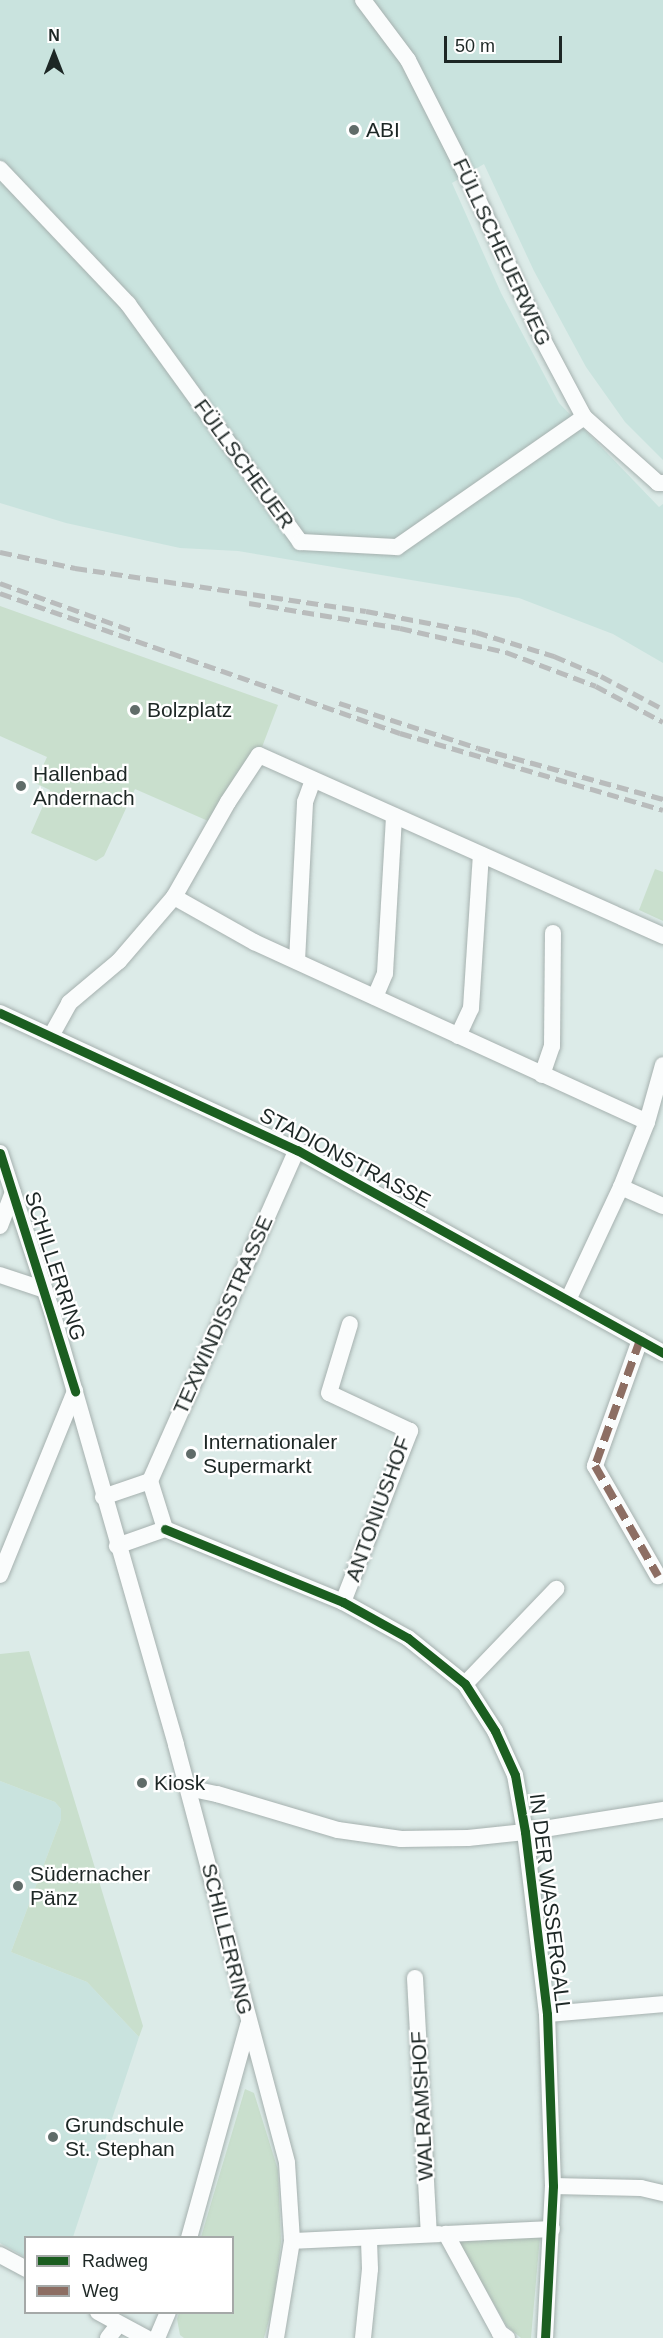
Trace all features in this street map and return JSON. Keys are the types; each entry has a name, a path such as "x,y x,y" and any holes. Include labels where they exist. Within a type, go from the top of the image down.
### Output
{"street":[{"name":"FÜLLSCHEUERWEG","path":"363,0 408,60 470,182 543,340 584,417 658,483 663,483"},
{"name":"FÜLLSCHEUER","path":"0,169 128,304 300,542 397,547 584,417"},
{"path":"51,1036 69,1003 119,961 174,897 228,802 259,755 663,936"},
{"path":"297,961 305,802 313,780"},
{"path":"375,997 385,973 394,816"},
{"path":"458,1036 471,1008 481,855"},
{"path":"174,897 254,942 542,1075 654,1115"},
{"path":"542,1075 552,1046 553,933"},
{"name":"STADIONSTRASSE","path":"0,1013 297,1150 663,1353"},
{"path":"568,1300 654,1115 663,1065"},
{"name":"TEXWINDISSTRASSE","path":"150,1481 297,1150"},
{"name":"SCHILLERRING","path":"0,1153 75,1391 103,1497 188,1788 248,2023 287,2163 292,2241 276,2338"},
{"path":"621,1187 663,1206"},
{"path":"0,1226 13,1192"},
{"path":"0,1275 45,1290"},
{"name":"ANTONIUSHOF","path":"343,1602 410,1431 329,1393 350,1324"},
{"path":"640,1340 596,1466 658,1576"},
{"path":"0,1575 75,1391"},
{"path":"103,1497 150,1481 165,1529 117,1546"},
{"name":"IN DER WASSERGALL","path":"165,1529 343,1602 408,1638 465,1684 495,1731 515,1775 525,1832 548,2013 553,2186 545,2338"},
{"path":"465,1684 556,1589"},
{"path":"188,1788 217,1794 338,1830 401,1839 468,1838 525,1832 663,1810"},
{"name":"WALRAMSHOF","path":"415,1978 438,2234"},
{"path":"548,2013 663,2004"},
{"path":"190,2236 248,2023"},
{"path":"553,2186 641,2188 663,2193"},
{"path":"292,2241 552,2229"},
{"path":"438,2234 501,2333 507,2338"},
{"path":"363,2338 370,2268 369,2238"},
{"path":"0,2256 24,2268"},
{"path":"99,2314 113,2332 146,2338"},
{"path":"157,2338 168,2314"}],"shaded area":[{"path":"0,0 663,0 663,460 625,422 586,367 534,271 484,164 452,183 501,293 559,403 659,507 663,504 663,663 613,634 519,598 238,551 180,548 66,523 0,503"},
{"path":"0,606 278,705 259,755 215,824 135,789 104,856 96,861 31,833 50,790 35,783 47,757 0,736"},
{"path":"655,869 663,872 663,921 639,910"},
{"path":"29,1651 143,2026 139,2037 87,1982 11,1952 61,1819 61,1809 55,1802 0,1781 0,1654"},
{"name":"Grundschule St. Stephan","path":"0,1781 55,1802 61,1809 61,1819 11,1952 87,1982 139,2037 73,2236 24,2236 24,2256 0,2243"},
{"path":"245,2089 254,2093 278,2170 281,2242 274,2302 264,2338 184,2338 180,2335 177,2319 179,2314 234,2314 234,2236 201,2236"},
{"path":"540,2236 531,2338 521,2338 506,2325 459,2242"}],"railway":[{"path":"0,552 75,568 366,611 476,632 554,656 601,676 663,709"},
{"path":"0,583 133,631"},
{"path":"0,593 400,733 663,810"},
{"path":"249,603 400,628 506,652 596,686 663,722"},
{"path":"339,703 478,748 663,799"}],"marked path":[{"path":"640,1340 595,1466 658,1576"}],"cycle path":[{"path":"0,1013 297,1150 663,1353"},
{"path":"0,1153 75,1391"},
{"path":"165,1529 343,1602 408,1638 465,1684 495,1731 515,1775 525,1832 547,2014 553,2186 545,2338"}],"place":[{"name":"ABI","path":"354,130"},
{"name":"Bolzplatz","path":"135,710"},
{"name":"Hallenbad Andernach","path":"21,786"},
{"name":"Internationaler Supermarkt","path":"191,1454"},
{"name":"Kiosk","path":"142,1783"},
{"name":"Südernacher Pänz","path":"18,1886"},
{"name":"Grundschule St. Stephan","path":"53,2137"}]}
